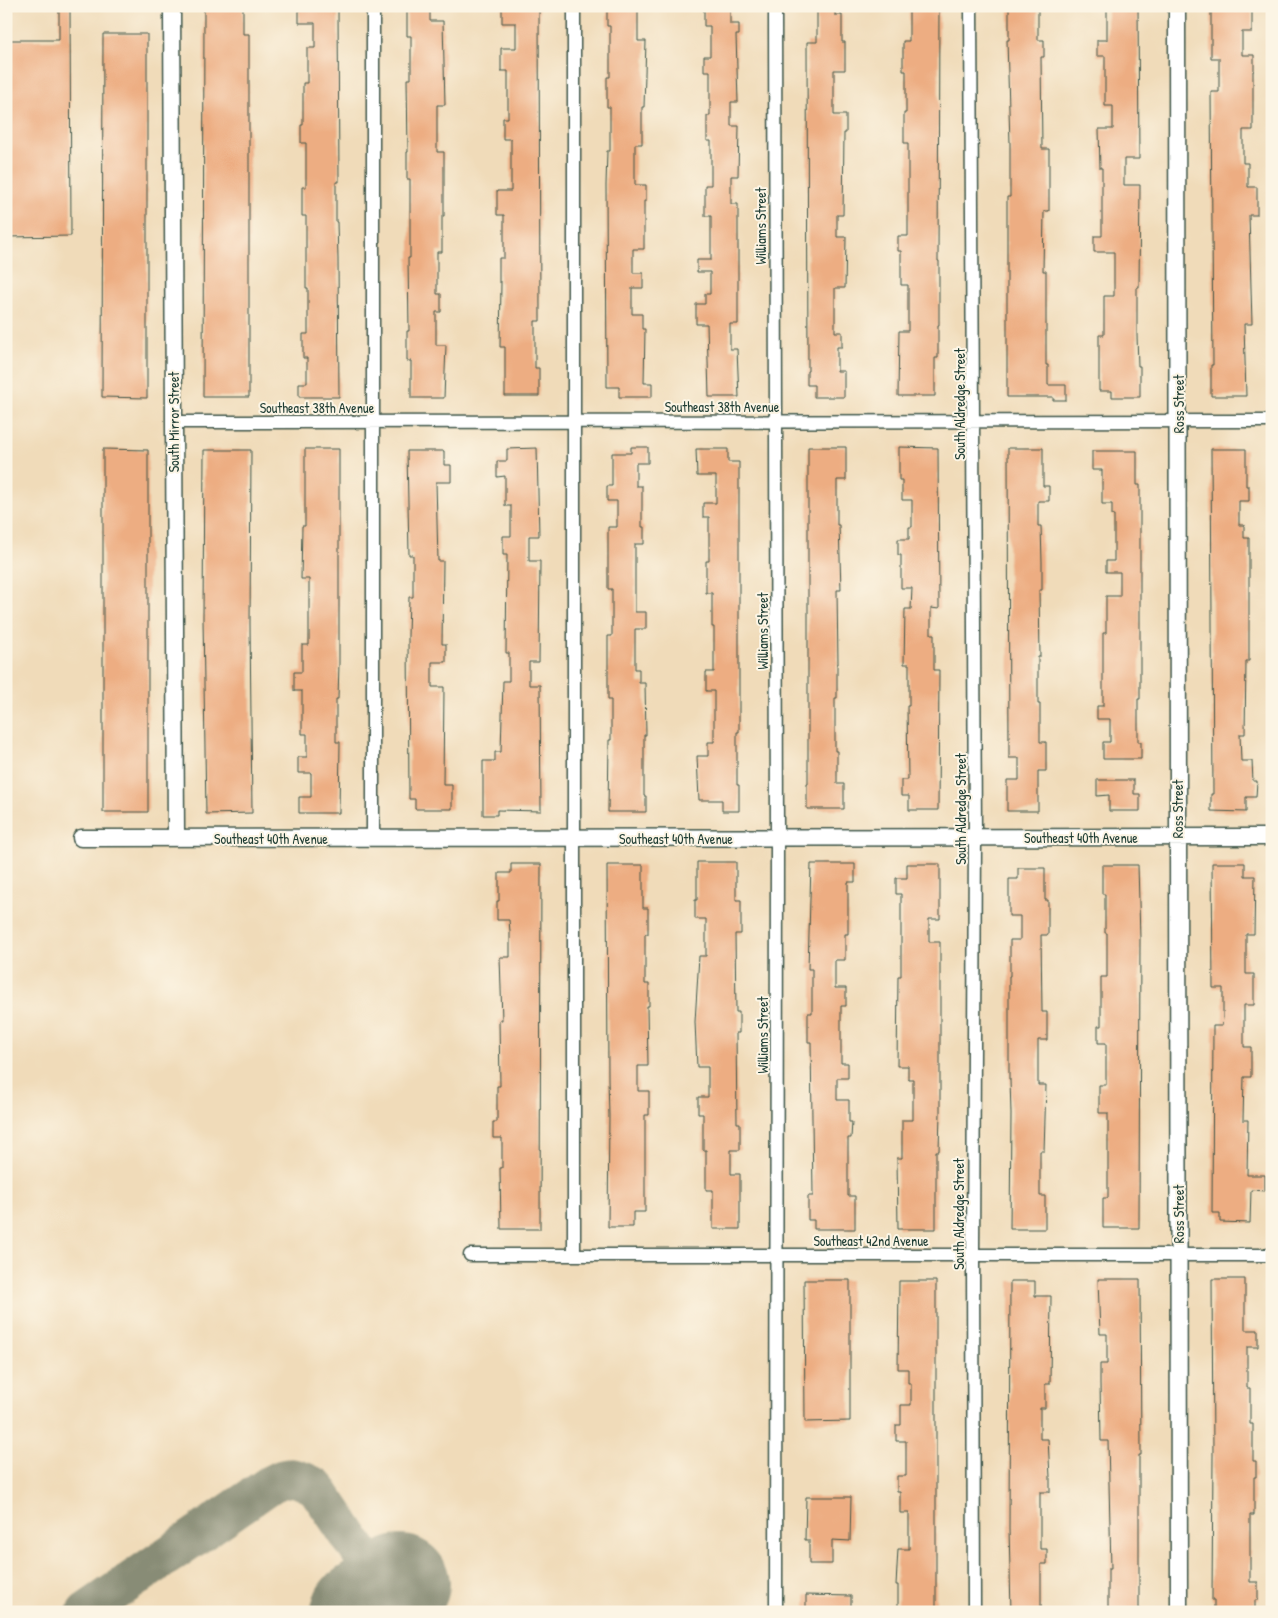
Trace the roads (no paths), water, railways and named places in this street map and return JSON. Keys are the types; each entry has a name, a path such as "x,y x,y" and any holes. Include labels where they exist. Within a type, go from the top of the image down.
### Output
{"street":[{"name":"South Mirror Street","path":"172,6 176,838"},
{"path":"373,6 373,839"},
{"path":"574,6 574,1255"},
{"name":"Williams Street","path":"775,6 778,838 776,1612"},
{"name":"South Aldredge Street","path":"971,6 975,838 974,1612"},
{"name":"Ross Street","path":"1177,6 1176,837 1178,1612"},
{"name":"Southeast 38th Avenue","path":"173,422 574,422 673,420 1272,421"},
{"name":"Southeast 40th Avenue","path":"81,838 1272,837"},
{"name":"Southeast 42nd Avenue","path":"470,1255 1272,1255"}]}
